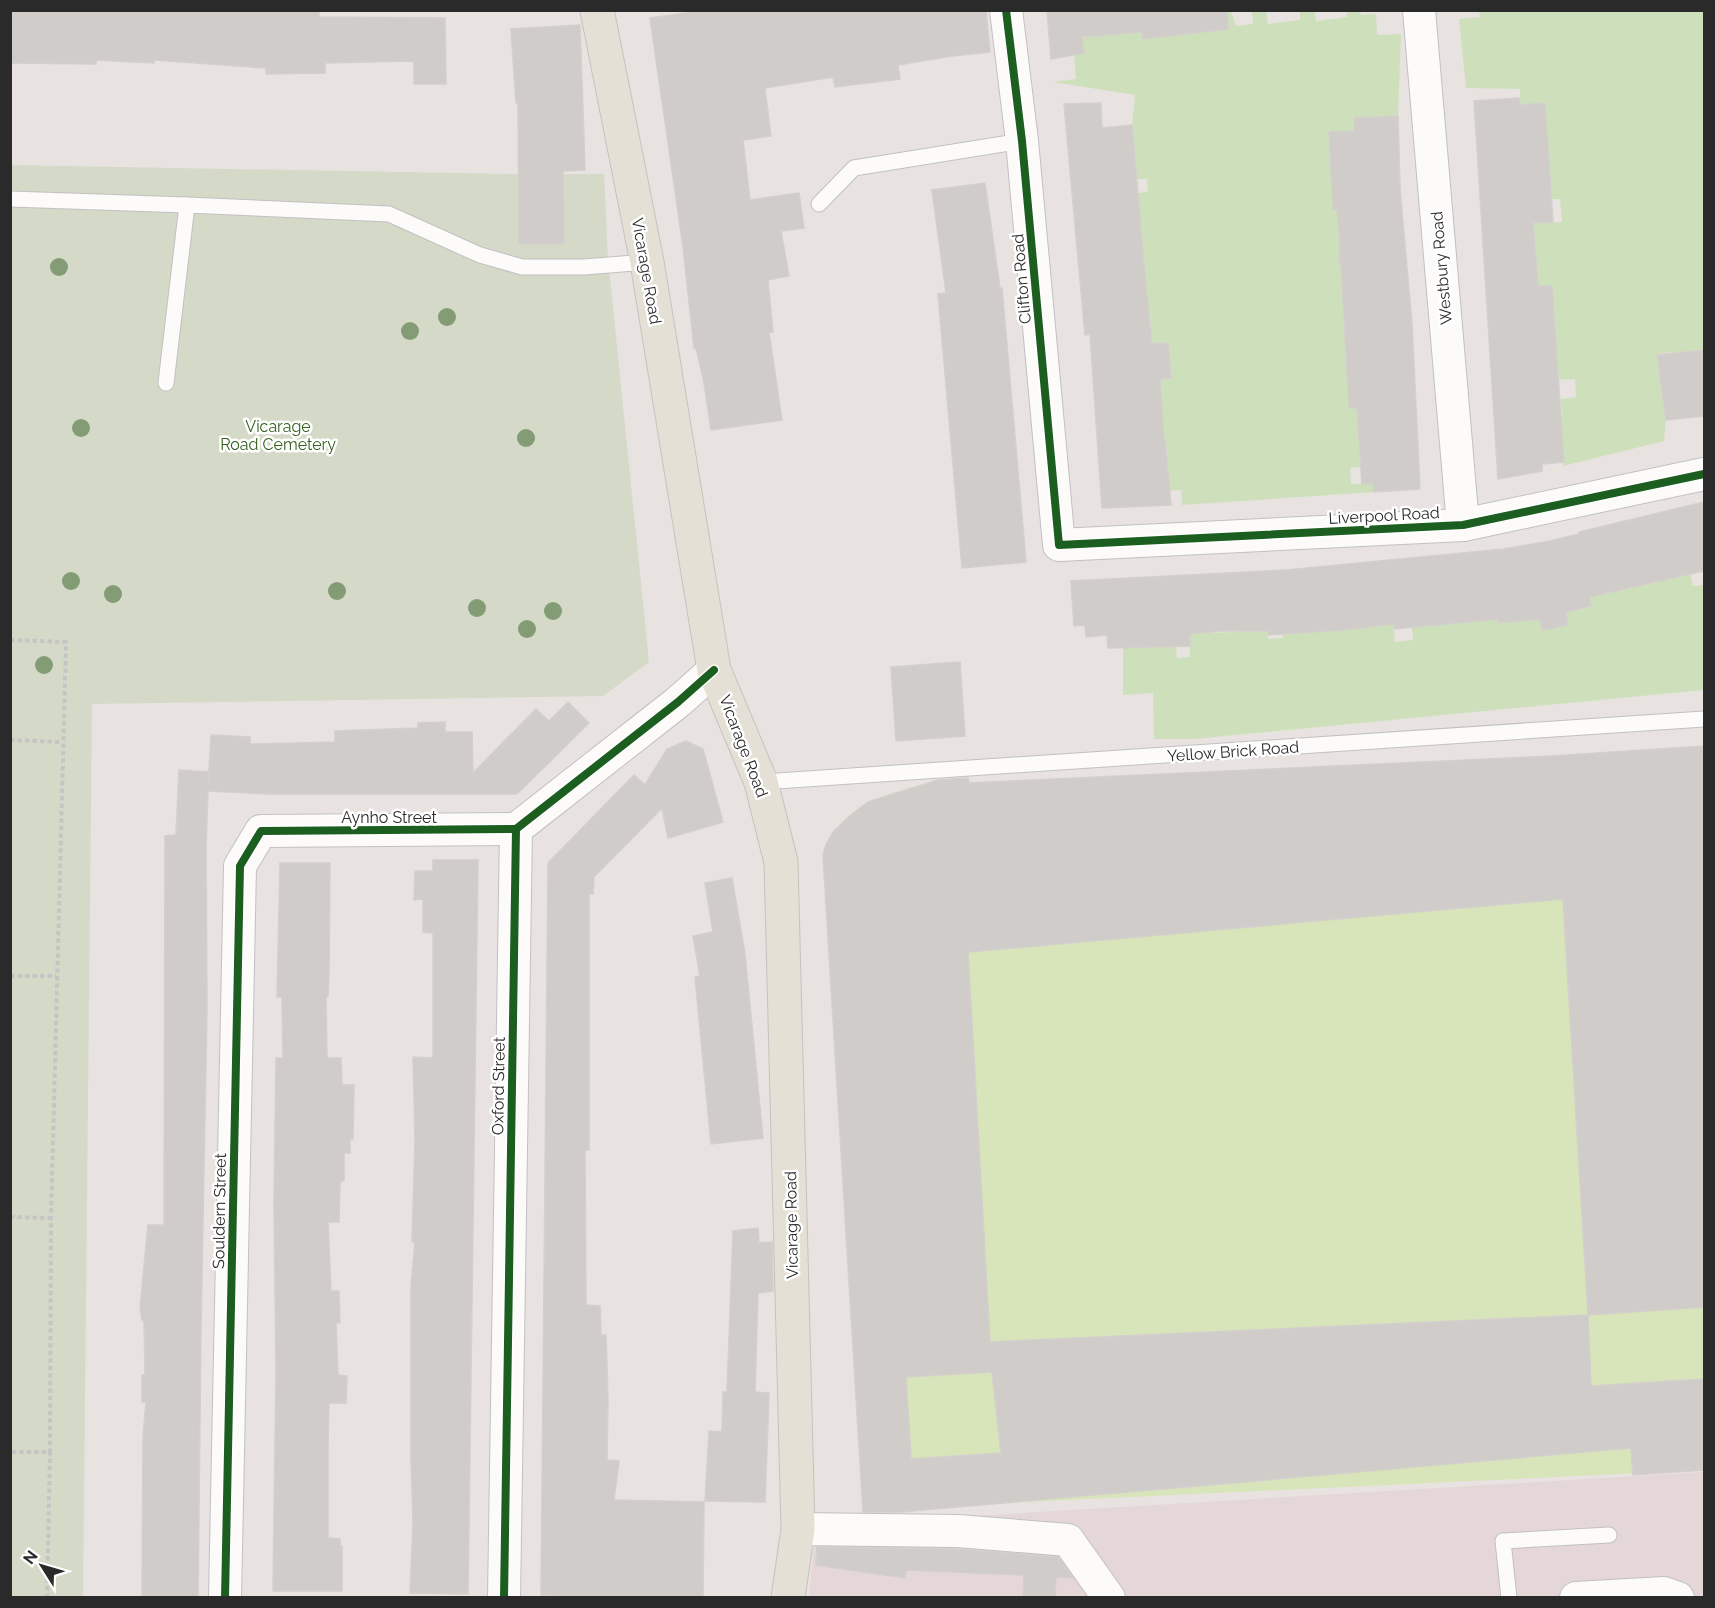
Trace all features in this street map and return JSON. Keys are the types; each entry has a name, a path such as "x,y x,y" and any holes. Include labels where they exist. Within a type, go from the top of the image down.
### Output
{"main road":[{"name":"Vicarage Road","path":"597,10 647,262 714,670 760,782 781,862 798,1529 788,1598"}],"street":[{"name":"Clifton Road","path":"1006,10 1022,141 1059,544"},
{"name":"Westbury Road","path":"1419,10 1463,525"},
{"name":"Liverpool Road","path":"1059,544 1463,525 1704,474"},
{"path":"516,829 678,702 714,670"},
{"name":"Aynho Street","path":"261,831 516,829"},
{"name":"Oxford Street","path":"504,1598 516,829"},
{"name":"Souldern Street","path":"225,1598 240,866 261,831"},
{"path":"798,1529 958,1532 1068,1540 1109,1598"},
{"path":"1576,1598 1664,1593 1678,1598"}],"lane":[{"path":"819,204 854,168 1022,141"},
{"path":"10,199 389,214 480,255 522,267 584,267 647,262"},
{"path":"166,383 187,205"},
{"name":"Yellow Brick Road","path":"760,782 1704,719"},
{"path":"1509,1598 1503,1541 1609,1535"}],"path":[{"path":"10,640 66,642 51,1218 47,1598"},
{"path":"10,740 62,742"},
{"path":"10,976 56,976"},
{"path":"10,1217 51,1218"},
{"path":"10,1452 50,1452"}],"shaded area":[{"path":"1704,1472 1704,1597 809,1598 815,1533 870,1522"}],"green space":[{"path":"1360,10 1361,15 1376,14 1377,35 1401,34 1398,116 1354,118 1354,131 1329,132 1356,207 1340,244 1339,262 1361,261 1343,283 1343,316 1364,315 1349,408 1358,408 1361,467 1350,468 1351,484 1373,483 1374,492 1182,505 1181,490 1155,491 1168,475 1166,442 1143,443 1136,380 1171,378 1168,343 1131,345 1130,337 1151,329 1150,314 1129,315 1122,245 1143,243 1139,212 1118,195 1148,192 1147,179 1136,179 1112,146 1134,144 1132,125 1135,95 1053,82 1076,79 1074,55 1084,53 1082,38 1097,36 1140,13 1144,39 1175,35 1221,11 1231,11 1236,26 1253,24 1252,11 1266,11 1268,24 1300,20 1300,11 1315,11 1316,21 1347,17 1347,11"},
{"path":"1479,10 1704,11 1704,350 1692,352 1676,375 1673,352 1657,354 1666,420 1664,441 1563,466 1561,430 1537,417 1562,415 1561,399 1576,397 1575,379 1535,381 1553,318 1552,286 1531,287 1526,224 1562,222 1560,199 1526,200 1550,183 1548,152 1523,153 1545,121 1545,103 1520,105 1520,89 1466,88 1459,19 1480,17"},
{"name":"Vicarage Road Cemetery","path":"11,165 604,174 608,258 649,662 603,696 92,704 83,1597 11,1598"},
{"path":"1686,552 1693,586 1704,585 1704,690 1194,739 1154,739 1153,693 1123,695 1123,647 1158,619 1160,647 1176,646 1177,658 1190,657 1189,619 1203,633 1268,631 1268,639 1283,638 1281,614 1348,630 1381,626 1379,606 1392,604 1395,642 1413,640 1411,617 1536,591 1542,630 1568,625 1566,612 1591,606 1588,576 1599,595 1630,588 1626,569 1640,565 1644,585 1659,582 1658,575"},
{"path":"1704,746 1704,1470 1004,1503 863,1512 823,855 837,827 859,808 872,801 916,786 1552,756"}],"building":[{"path":"10,10 319,10 319,17 445,18 446,84 414,84 414,62 408,61 325,63 325,73 266,74 266,68 154,60 154,63 96,60 96,64 10,63"},
{"path":"709,10 986,10 990,52 898,65 900,79 835,87 833,77 765,88 771,136 743,140 750,200 799,193 804,228 781,231 789,276 768,280 773,332 769,332 782,420 711,430 704,383 696,348 694,348 683,247 650,18"},
{"path":"1047,10 1227,10 1228,29 1143,39 1142,32 1082,37 1084,53 1051,59"},
{"path":"580,25 585,170 563,171 564,244 519,244 518,103 516,103 511,29"},
{"path":"1519,98 1520,105 1545,103 1553,222 1533,223 1538,286 1552,286 1564,462 1542,464 1542,471 1498,479 1474,101"},
{"path":"1101,103 1102,128 1132,125 1152,344 1168,343 1171,378 1160,379 1171,505 1102,508 1090,334 1085,335 1064,104"},
{"path":"1398,116 1400,189 1412,324 1420,489 1374,492 1373,483 1362,484 1357,408 1349,408 1341,262 1339,262 1340,244 1337,209 1333,209 1329,132 1354,131 1354,118"},
{"path":"985,183 1000,288 1002,288 1026,562 962,568 938,294 946,293 932,190"},
{"path":"1704,350 1704,416 1666,420 1657,355"},
{"path":"1704,502 1704,571 1589,597 1591,606 1566,612 1568,625 1542,630 1540,619 1498,623 1498,619 1394,629 1394,624 1268,635 1268,631 1219,631 1190,634 1190,646 1108,648 1107,635 1086,637 1085,625 1074,626 1071,581 1286,570 1504,549 1550,541"},
{"path":"960,662 965,736 896,741 891,667"},
{"path":"568,702 589,723 517,794 269,794 208,791 198,1598 142,1598 143,1437 146,1402 142,1402 142,1375 145,1375 144,1320 142,1320 140,1308 148,1225 164,1225 165,836 176,835 179,770 209,772 211,735 250,737 250,744 335,742 335,731 418,728 418,723 445,722 445,732 472,732 473,773 536,709 549,721"},
{"path":"686,741 703,749 723,822 668,838 662,808 594,877 593,894 589,894 589,1150 585,1150 586,1305 600,1306 601,1335 606,1335 607,1460 619,1461 614,1500 704,1502 703,1597 541,1595 548,863 634,775 645,785 667,749"},
{"path":"1704,746 1704,1307 1588,1315 1591,1386 1704,1379 1704,1470 1633,1475 1631,1448 900,1512 863,1512 823,855 826,844 834,831 868,802 938,780 968,778 969,783 1552,756","holes":["1563,899 1588,1315 990,1342 968,952","992,1372 1001,1453 911,1459 906,1377"]},
{"path":"433,860 478,860 468,1594 410,1593 413,1525 411,1286 415,1242 412,1242 415,1139 413,1057 433,1058 433,933 423,932 423,899 414,900 415,871 433,871"},
{"path":"280,863 330,863 329,974 328,997 326,997 327,1058 341,1058 342,1085 354,1085 353,1139 350,1139 350,1153 344,1153 344,1180 340,1182 339,1222 328,1222 331,1291 339,1291 340,1323 336,1323 338,1375 347,1376 346,1403 329,1403 328,1444 328,1538 340,1539 340,1546 342,1546 342,1591 273,1591 276,1058 283,1058 282,997 277,997"},
{"path":"732,878 745,954 763,1138 711,1144 695,977 700,976 693,936 713,932 705,883"},
{"path":"758,1228 759,1243 772,1242 773,1291 758,1293 755,1392 769,1393 765,1502 705,1501 709,1431 722,1432 723,1392 727,1392 733,1231"},
{"path":"817,1547 957,1549 1058,1557 1073,1578 1056,1577 1055,1598 1023,1598 1024,1575 906,1570 905,1578 816,1565"}],"cycle path":[{"path":"1006,10 1022,141 1059,545 1463,525 1704,474"},
{"path":"504,1598 516,829 678,702 714,670"},
{"path":"225,1598 240,866 261,831 516,829"}]}
